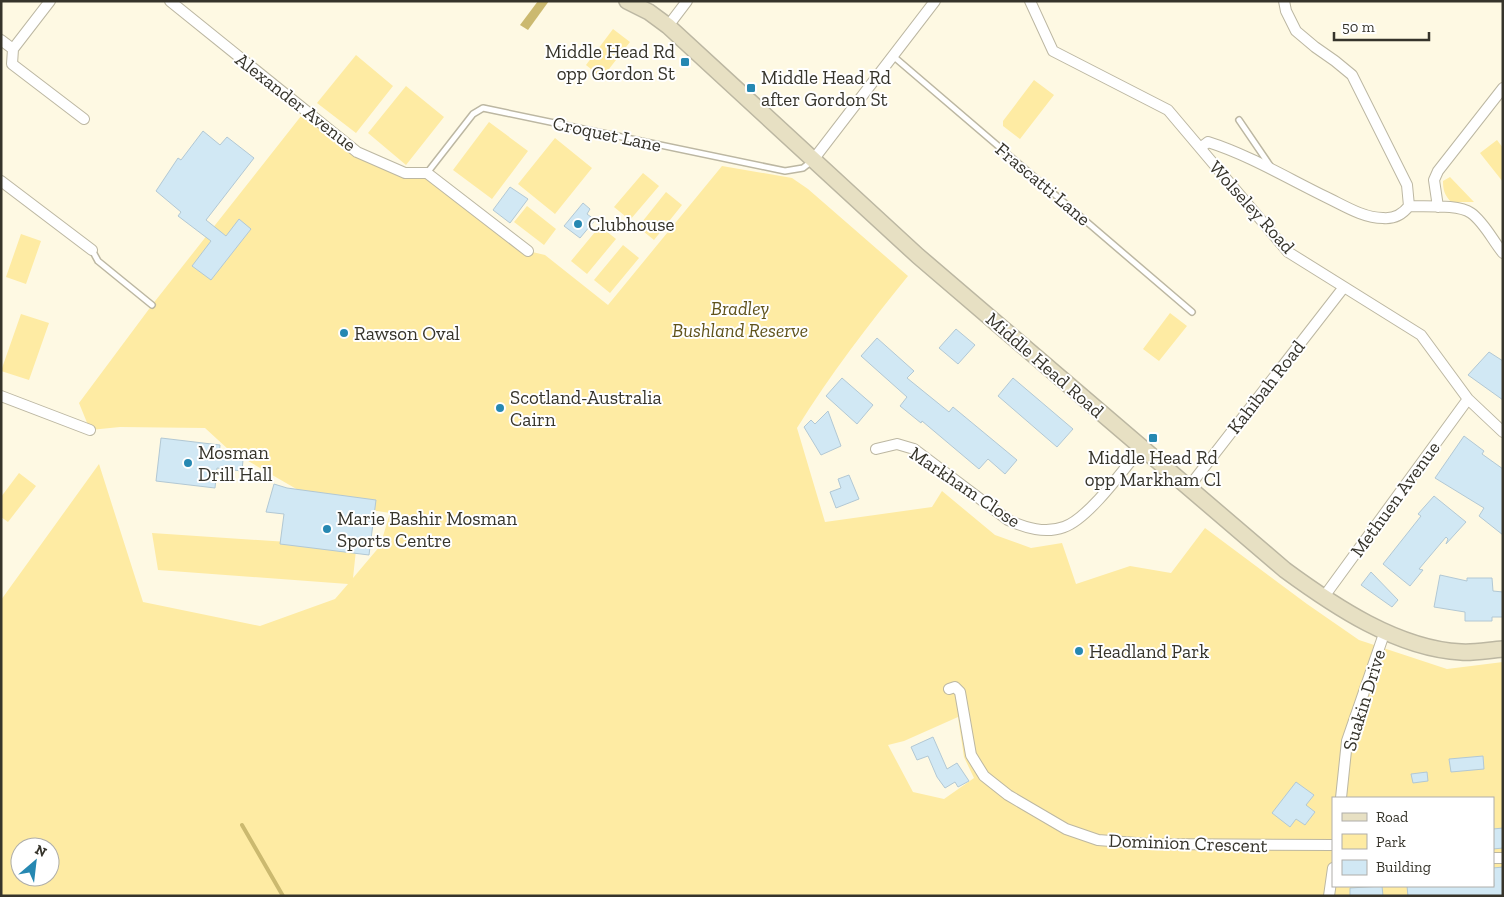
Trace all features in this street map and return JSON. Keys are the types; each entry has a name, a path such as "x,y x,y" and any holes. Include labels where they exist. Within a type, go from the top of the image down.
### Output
{"street":[{"path":"50,1 13,49 12,64 84,119"},
{"name":"Alexander Avenue","path":"170,1 357,152 405,173 427,173"},
{"name":"Middle Head Road","path":"627,1 649,12 668,26 918,256 1285,570 1323,598 1349,614 1422,646 1460,652 1503,649"},
{"path":"668,26 687,1"},
{"path":"813,160 935,1"},
{"name":"Wolseley Road","path":"1030,1 1053,50 1168,110 1288,252 1421,335 1468,399 1503,432"},
{"path":"1200,148 1208,142 1233,150 1355,211 1382,218 1398,216 1405,212 1409,206 1406,185 1352,76 1296,31 1286,11 1284,1"},
{"path":"1,40 13,49"},
{"path":"1438,207 1434,180 1438,171 1503,88"},
{"path":"427,173 528,251"},
{"path":"1,181 92,250"},
{"path":"1409,206 1460,208 1471,213 1503,253"},
{"name":"Kahibah Road","path":"1188,488 1344,287"},
{"path":"1,396 90,430"},
{"name":"Methuen Avenue","path":"1323,598 1468,399"},
{"name":"Markham Close","path":"876,448 897,444 914,448 1008,520 1026,528 1044,530 1063,527 1076,520 1141,448"},
{"name":"Suakin Drive","path":"1341,797 1347,741 1385,631"},
{"name":"Dominion Crescent","path":"948,690 955,687 960,692 971,755 984,776 1008,795 1066,829 1098,840 1149,844 1332,845"},
{"path":"1329,896 1332,875"}],"lane":[{"name":"Frascatti Lane","path":"893,56 1192,312"},
{"name":"Croquet Lane","path":"427,173 474,114 483,108 785,171 804,168 813,160"},
{"path":"1239,120 1275,172"},
{"path":"92,250 98,261 152,305"}],"green space":[{"path":"613,29 630,42 602,78 586,65"},
{"path":"356,55 393,86 356,133 317,103"},
{"path":"1034,80 1054,95 1020,139 1003,126 1003,121"},
{"path":"406,86 444,117 406,165 368,133"},
{"name":"Bradley Bushland Reserve","path":"305,111 357,152 405,173 427,173 528,251 545,255 608,305 722,166 792,178 808,189 908,276 850,350 797,428 825,522 932,507 942,491 995,535 1031,548 1062,543 1076,584 1130,566 1171,573 1205,528 1359,640 1447,669 1503,662 1503,896 1,896 1,600 99,464 143,602 260,626 335,599 348,584 158,570 152,533 288,542 356,550 353,578 380,546 390,513 319,502 229,450 205,428 120,427 90,430 79,403 152,305","holes":["958,717 964,757 974,778 944,799 913,792 888,745 904,741"]},
{"path":"489,122 528,151 492,199 453,170"},
{"path":"555,138 592,168 555,214 518,184"},
{"path":"1497,140 1503,148 1503,182 1480,153"},
{"path":"643,173 659,186 630,220 614,207"},
{"path":"1450,177 1474,202 1451,202 1445,193 1443,184 1443,181"},
{"path":"666,192 682,205 654,240 638,227"},
{"path":"527,206 556,229 544,245 514,222"},
{"path":"600,226 616,239 587,274 571,261"},
{"path":"21,234 41,241 26,284 6,277"},
{"path":"623,245 639,258 610,293 594,280"},
{"path":"1170,313 1187,326 1159,361 1143,349"},
{"path":"21,314 49,323 29,380 1,371"},
{"path":"19,473 36,486 8,522 1,517 1,497"}],"shaded area":[{"path":"538,1 549,1 528,30 520,25"}],"building":[{"path":"203,131 220,145 227,137 254,158 206,220 226,236 239,219 251,229 211,280 192,266 211,241 178,216 181,212 156,191 178,158 181,160"},
{"path":"510,187 528,199 510,223 493,210"},
{"name":"Clubhouse","path":"583,203 590,209 587,214 595,220 580,238 564,226"},
{"path":"956,329 975,345 958,364 939,348"},
{"path":"877,338 914,371 907,378 949,412 953,407 1017,460 1005,474 988,459 979,469 922,421 921,423 900,406 907,397 861,356"},
{"path":"1489,352 1503,361 1503,400 1468,375"},
{"path":"842,378 873,405 857,424 826,396"},
{"path":"1013,378 1073,429 1057,447 998,396"},
{"path":"828,411 841,446 821,455 804,427 811,420 815,424"},
{"path":"1464,436 1484,451 1482,454 1503,469 1503,535 1479,516 1484,508 1435,478"},
{"name":"Mosman Drill Hall","path":"161,438 220,445 219,457 243,460 242,471 217,468 215,488 156,481"},
{"path":"849,475 859,499 836,508 830,492 841,488 838,479"},
{"name":"Marie Bashir Mosman Sports Centre","path":"274,484 287,488 376,500 369,555 280,544 284,514 266,512"},
{"path":"1434,496 1466,522 1446,544 1448,539 1446,537 1419,569 1423,570 1410,586 1383,564 1421,516 1418,514"},
{"path":"1371,572 1398,600 1392,607 1361,585"},
{"path":"1440,575 1467,581 1467,578 1492,578 1493,591 1503,592 1503,617 1492,617 1492,621 1465,621 1465,612 1434,607"},
{"path":"933,737 947,769 957,763 969,781 958,787 955,782 945,788 937,777 928,756 917,760 911,747"},
{"path":"1483,756 1484,769 1451,772 1449,759"},
{"path":"1427,772 1428,781 1413,783 1411,774"},
{"path":"1296,782 1314,795 1306,805 1315,812 1305,825 1296,819 1290,827 1272,813"},
{"path":"1503,828 1503,848 1494,849 1494,829"},
{"path":"1503,867 1503,896 1408,896 1407,887 1494,887 1494,868"},
{"path":"1382,887 1383,896 1350,896 1350,888"}],"waterway":[{"path":"242,825 283,896"}],"place":[{"name":"Middle Head Rd opp Gordon St","path":"685,62"},
{"name":"Middle Head Rd after Gordon St","path":"751,88"},
{"name":"Clubhouse","path":"578,224"},
{"name":"Rawson Oval","path":"344,333"},
{"name":"Scotland-Australia Cairn","path":"500,408"},
{"name":"Middle Head Rd opp Markham Cl","path":"1153,438"},
{"name":"Mosman Drill Hall","path":"188,463"},
{"name":"Marie Bashir Mosman Sports Centre","path":"327,529"},
{"name":"Headland Park","path":"1079,651"}]}
